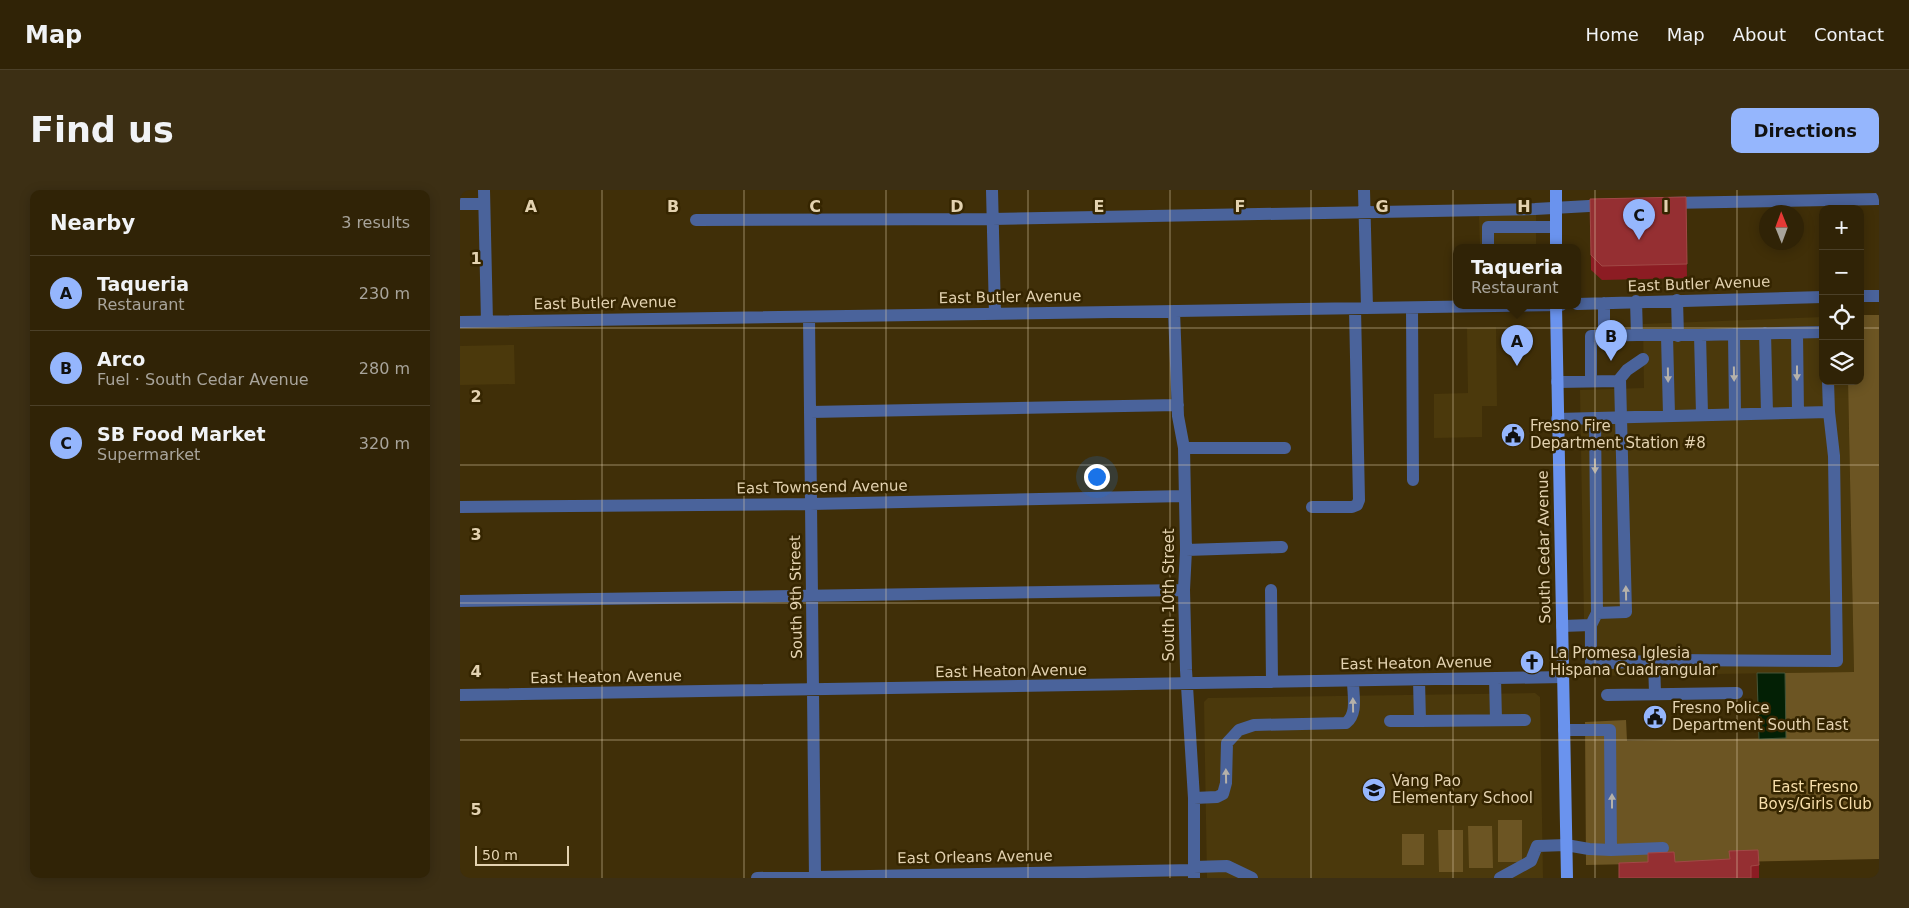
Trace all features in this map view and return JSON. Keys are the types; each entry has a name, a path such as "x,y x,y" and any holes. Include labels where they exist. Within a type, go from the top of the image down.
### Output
{"main road":[{"path":"1556,190 1556,244"},
{"name":"South Cedar Avenue","path":"1556,309 1567,878"}],"street":[{"path":"484,190 487,322"},
{"path":"992,190 995,314"},
{"path":"1312,507 1352,507 1357,505 1359,500 1364,190"},
{"path":"1652,204 1879,199"},
{"path":"460,204 484,204"},
{"path":"696,220 992,219 1556,208 1622,204"},
{"path":"1488,244 1488,227 1556,227"},
{"path":"1864,296 1879,296"},
{"name":"East Butler Avenue","path":"1581,304 1819,297"},
{"path":"1669,415 1677,300"},
{"path":"1636,302 1637,335"},
{"path":"1604,303 1604,335"},
{"name":"East Butler Avenue","path":"460,322 1453,307"},
{"path":"1412,308 1413,480"},
{"name":"South 10th Street","path":"1174,311 1178,405 1184,448 1186,550 1184,590 1187,684 1194,798 1194,872"},
{"name":"South 9th Street","path":"808,316 815,877"},
{"path":"1591,381 1591,336 1819,332"},
{"path":"1765,333 1767,413"},
{"path":"1797,333 1798,413"},
{"path":"1734,334 1735,414"},
{"path":"1700,335 1702,414"},
{"path":"1557,382 1615,381 1620,379 1627,370 1643,359"},
{"path":"1597,613 1626,612 1620,379"},
{"path":"1595,418 1597,613 1591,625 1591,664 1654,661 1837,661 1834,456 1828,385"},
{"path":"810,412 1178,405"},
{"path":"1557,419 1829,412"},
{"path":"1184,448 1285,448"},
{"name":"East Townsend Avenue","path":"460,507 811,504 1185,496"},
{"path":"1186,550 1282,547"},
{"path":"460,601 1184,590"},
{"path":"1271,590 1272,682"},
{"path":"1562,626 1591,625"},
{"path":"1654,661 1654,694"},
{"name":"East Heaton Avenue","path":"460,695 1563,677"},
{"path":"1494,678 1496,720"},
{"path":"1419,680 1420,720"},
{"path":"1194,798 1216,797 1223,794 1226,783 1225,749 1230,737 1239,730 1254,726 1346,723 1351,719 1354,712 1352,681"},
{"path":"1607,695 1737,693"},
{"path":"1390,721 1525,720"},
{"path":"1564,730 1610,730 1611,850"},
{"path":"1500,878 1531,861 1537,846 1566,845 1611,850 1663,848"},
{"name":"East Orleans Avenue","path":"757,878 1194,872 1227,866 1252,878"}],"shaded area":[{"path":"1479,214 1536,214 1536,244 1480,244"},
{"path":"1819,317 1819,385 1848,385 1854,672 1585,676 1580,390 1644,388 1643,324"},
{"path":"1496,327 1497,406 1482,406 1482,437 1434,438 1434,394 1468,393 1467,328"},
{"path":"514,345 515,384 460,385 460,346"},
{"path":"1757,673 1785,673 1786,738 1759,739"},
{"name":"Vang Pao Elementary School","path":"1535,693 1540,697 1543,878 1207,878 1204,702 1208,698"}],"green space":[{"name":"East Fresno Boys/Girls Club","path":"1864,315 1879,315 1879,859 1586,865 1585,722 1626,720 1627,741 1786,738 1785,673 1854,672 1848,385 1864,385"},
{"path":"1498,820 1522,820 1522,862 1498,862"},
{"path":"1468,826 1492,826 1493,868 1469,868"},
{"path":"1438,830 1463,830 1463,872 1439,872"},
{"path":"1402,834 1424,834 1424,865 1402,865"}],"building":[{"path":"1686,197 1687,264 1602,266 1591,255 1590,199"},
{"path":"1758,850 1759,865 1751,866 1751,878 1619,878 1619,863 1648,862 1648,853 1674,852 1675,862 1730,859 1729,851"}],"place":[{"name":"SB Food Market","path":"1639,240"},
{"name":"Arco","path":"1611,361"},
{"name":"Taqueria","path":"1517,366"},
{"name":"Fresno Fire Department Station #8","path":"1513,435"},
{"name":"La Promesa Iglesia Hispana Cuadrangular","path":"1532,662"},
{"name":"Fresno Police Department South East","path":"1655,717"},
{"name":"Vang Pao Elementary School","path":"1374,790"}]}
